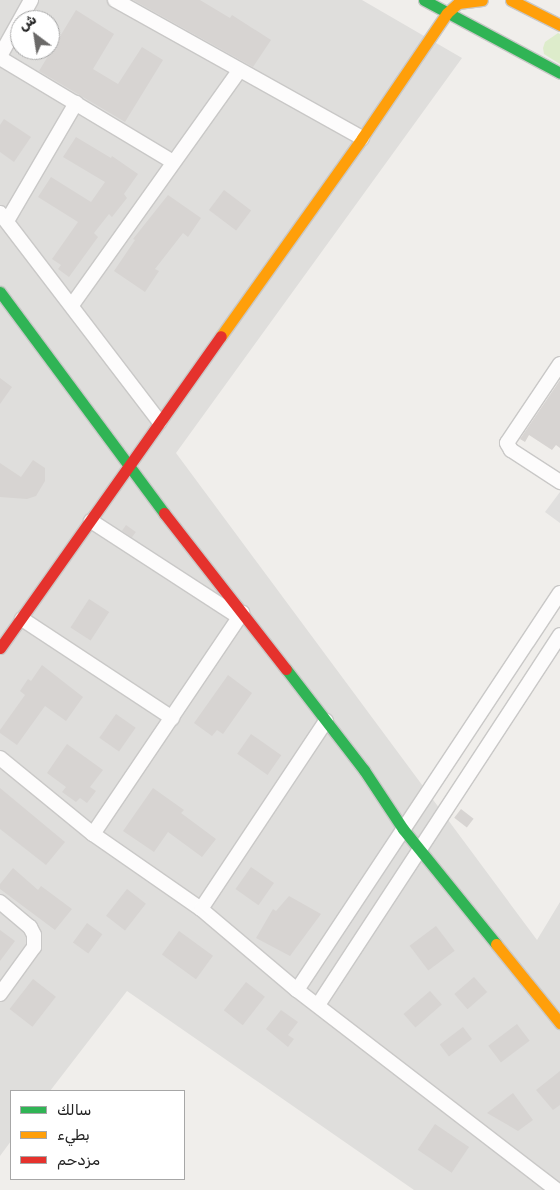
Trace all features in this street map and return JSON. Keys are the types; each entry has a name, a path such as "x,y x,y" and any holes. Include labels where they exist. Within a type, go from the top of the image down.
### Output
{"street":[{"path":"31,0 0,57 172,162"},
{"path":"115,0 239,71 362,138"},
{"path":"424,0 560,73"},
{"path":"0,648 362,138 447,13 458,3 482,0"},
{"path":"511,0 560,25"},
{"path":"72,305 172,162 239,71"},
{"path":"76,102 3,217 160,422"},
{"path":"0,292 240,615 364,770 403,829 560,1023"},
{"path":"560,364 507,443 511,450 560,482"},
{"path":"91,521 240,615"},
{"path":"298,990 560,593"},
{"path":"93,834 240,615"},
{"path":"22,619 172,718"},
{"path":"318,1004 560,635"},
{"path":"512,667 531,679"},
{"path":"201,909 326,721"},
{"path":"0,758 93,834 201,909 298,990 557,1190"},
{"path":"0,902 30,927 34,935 34,947 0,994"}],"shaded area":[{"path":"0,0 362,0 462,58 176,453 537,940 560,902 560,1190 414,1190 127,991 51,1090 10,1090 10,1142 0,1156"},
{"path":"560,492 560,523 545,512"}],"green space":[{"path":"558,33 560,34 560,64 544,54 543,48 545,42"}],"building":[{"path":"133,0 200,0 230,18 232,15 271,40 253,67"},
{"path":"76,10 114,34 93,69 118,84 142,47 163,60 125,122 39,71 46,60 60,60 60,36"},
{"path":"4,119 31,137 14,162 0,152 0,125"},
{"path":"76,137 111,158 112,156 138,174 124,194 127,198 112,217 109,214 94,233 98,237 69,277 58,269 61,265 52,259 78,222 38,197 51,177 91,202 105,182 63,157"},
{"path":"224,190 251,210 236,230 209,210"},
{"path":"168,195 201,218 188,237 183,233 155,269 159,271 145,292 114,271 135,240 133,239"},
{"path":"0,378 12,387 0,404"},
{"path":"560,380 560,448 556,445 552,450 529,435 525,442 520,439"},
{"path":"33,460 45,468 45,481 36,496 27,499 0,497 0,463 21,477"},
{"path":"126,525 136,532 132,538 122,531"},
{"path":"89,599 109,612 91,641 70,628"},
{"path":"42,665 83,697 66,721 45,706 17,745 0,733 0,730 25,695 20,691 28,679 31,681"},
{"path":"228,675 252,693 223,734 217,730 212,736 194,723"},
{"path":"116,714 136,728 119,752 99,738"},
{"path":"251,734 281,755 268,775 237,754"},
{"path":"67,744 103,770 90,787 96,791 87,803 80,798 76,802 62,792 66,787 47,773"},
{"path":"0,788 65,842 46,865 0,829"},
{"path":"153,788 184,810 181,813 216,839 202,857 168,832 154,852 123,831"},
{"path":"461,809 474,819 467,828 454,818"},
{"path":"251,867 274,883 258,905 236,889"},
{"path":"13,868 38,890 41,886 72,909 55,930 0,889 0,884"},
{"path":"127,889 146,904 125,931 106,916"},
{"path":"289,896 321,914 290,956 256,938 273,909 276,911"},
{"path":"87,923 102,934 88,954 73,942"},
{"path":"436,926 455,951 428,971 410,946"},
{"path":"0,930 15,941 0,961"},
{"path":"179,931 213,956 196,979 162,954"},
{"path":"474,977 487,992 467,1009 454,994"},
{"path":"33,979 56,997 32,1027 10,1009"},
{"path":"246,982 265,997 243,1025 224,1010"},
{"path":"430,991 442,1005 415,1028 404,1014"},
{"path":"281,1010 298,1022 288,1035 294,1039 288,1047 266,1029"},
{"path":"517,1024 530,1041 501,1062 488,1046"},
{"path":"463,1027 472,1039 449,1056 440,1044"},
{"path":"560,1071 560,1105 553,1110 536,1090"},
{"path":"513,1093 533,1120 518,1131 487,1113"},
{"path":"435,1124 469,1147 452,1173 418,1150"}],"traffic: fast":[{"path":"424,0 560,73"},
{"path":"0,292 164,513"},
{"path":"286,669 364,770 403,829 496,944"}],"traffic: slow":[{"path":"221,336 362,138 447,13 458,3 482,0"},
{"path":"511,0 560,25"},
{"path":"496,944 560,1023"}],"traffic: jam":[{"path":"0,648 221,336"},
{"path":"164,513 286,669"}]}
